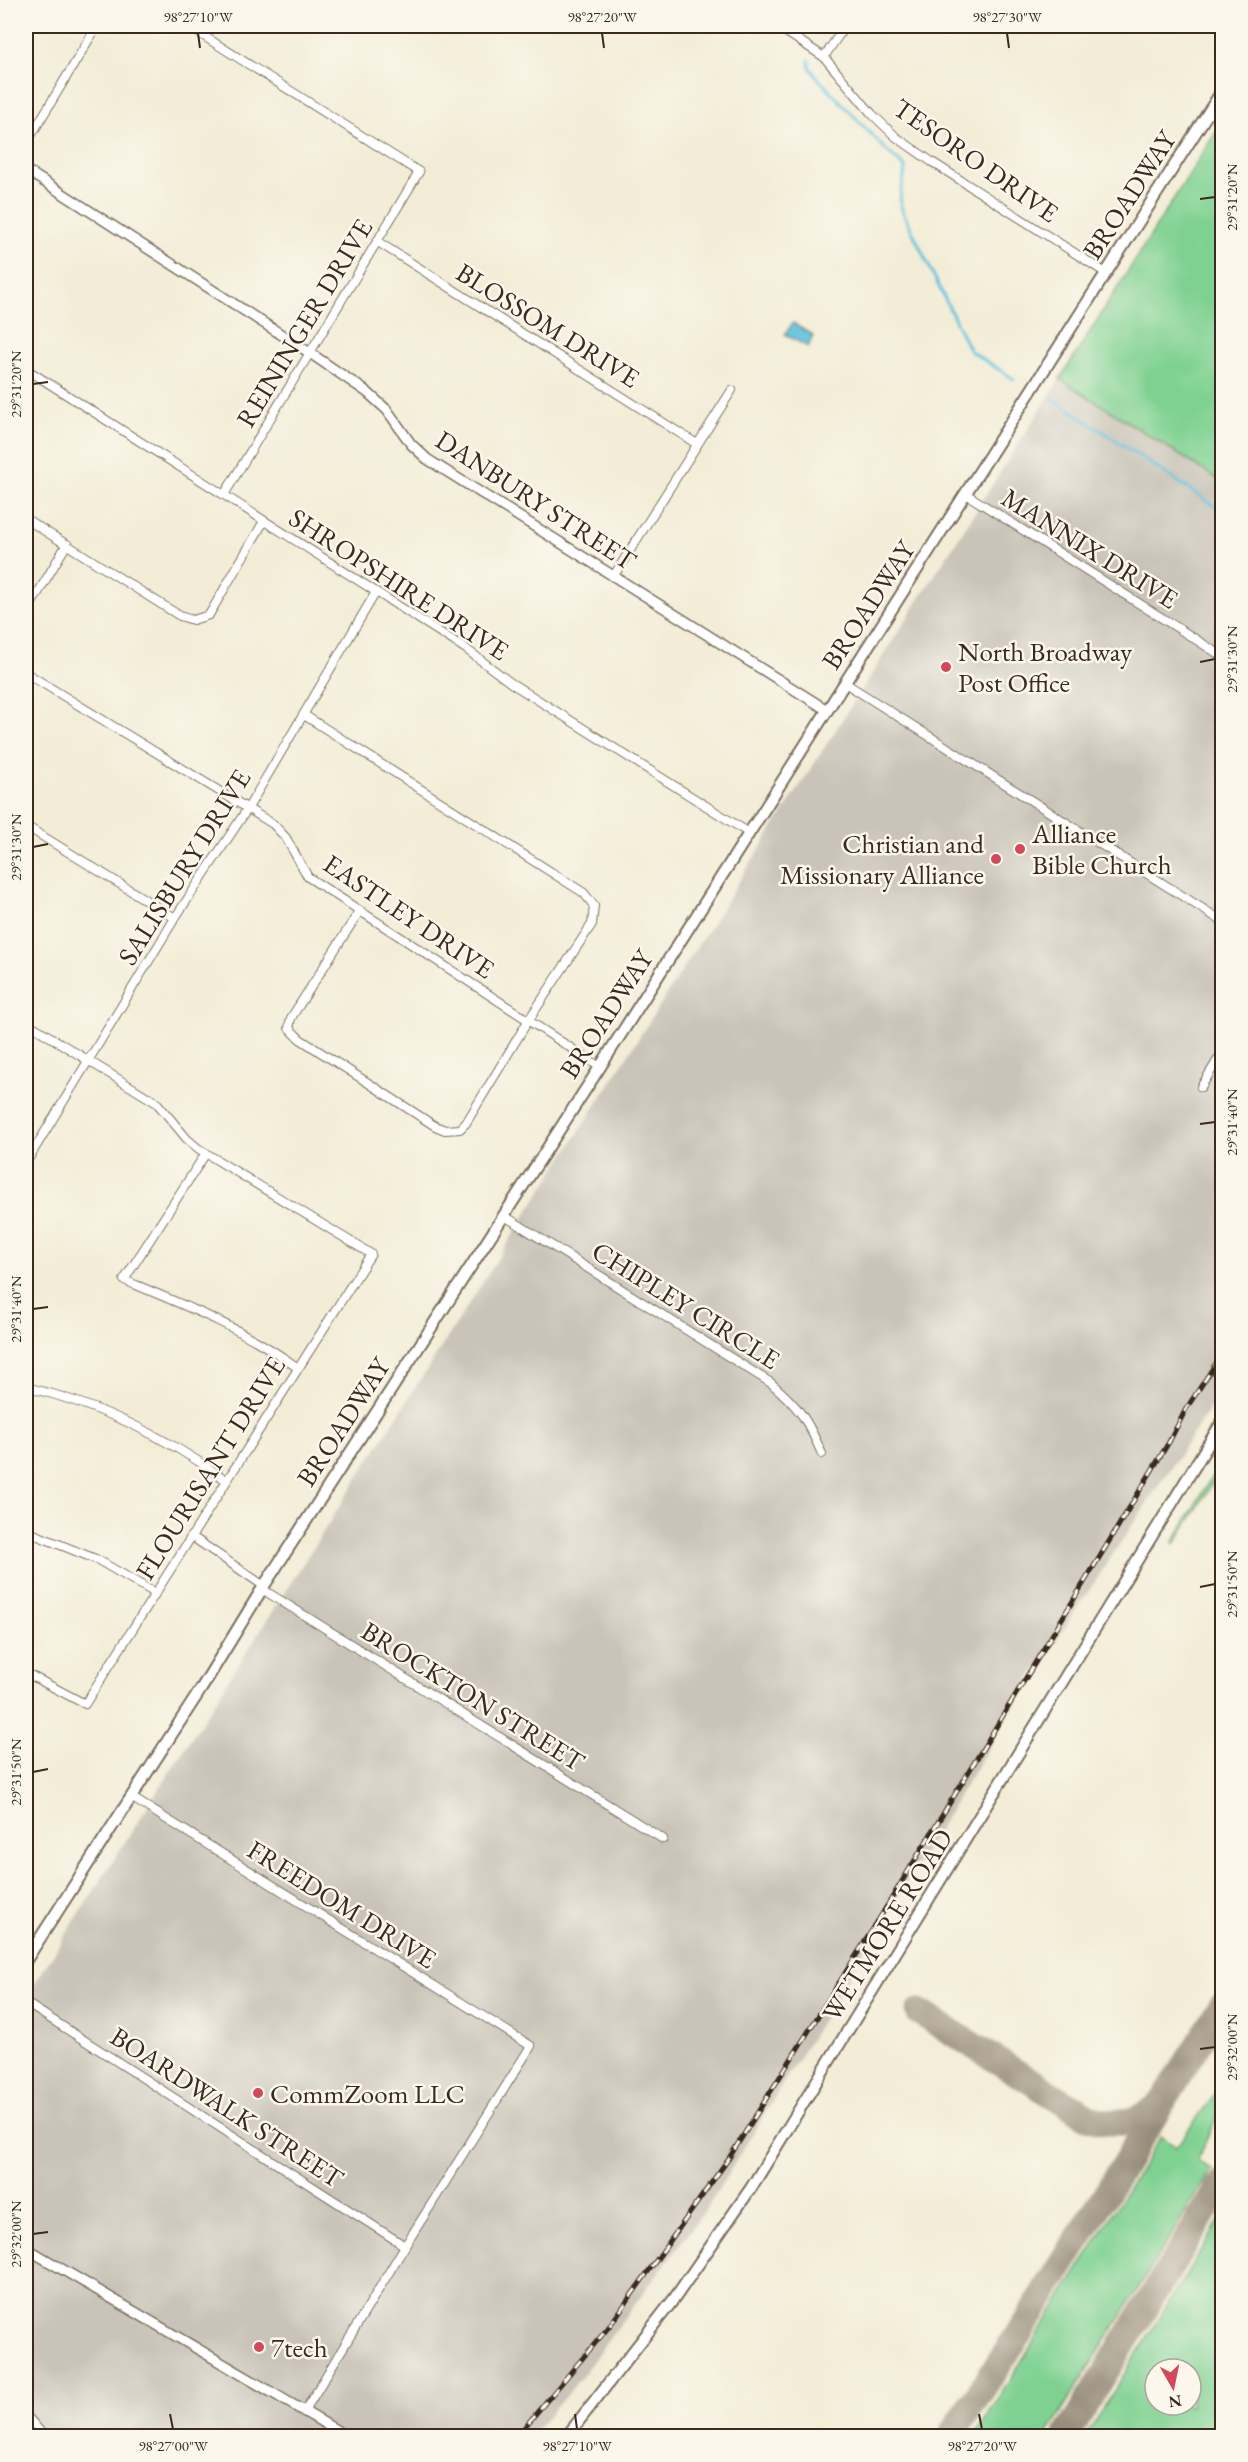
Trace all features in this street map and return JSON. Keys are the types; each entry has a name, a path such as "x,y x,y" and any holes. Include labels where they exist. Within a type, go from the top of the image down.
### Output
{"main road":[{"name":"BROADWAY","path":"26,1960 263,1587 600,1067 1222,91"},
{"name":"WETMORE ROAD","path":"567,2436 675,2299 751,2188 1222,1422"}],"street":[{"path":"26,144 97,26"},
{"name":"REININGER DRIVE","path":"188,26 419,172 224,495"},
{"name":"TESORO DRIVE","path":"777,26 824,57 872,114 896,136 932,162 1106,273"},
{"path":"824,57 845,26"},
{"name":"DANBURY STREET","path":"26,170 310,353 375,399 393,418 411,444 427,459 827,710"},
{"name":"BLOSSOM DRIVE","path":"378,242 697,444"},
{"name":"SHROPSHIRE DRIVE","path":"26,369 466,649 511,683 749,833"},
{"path":"613,577 732,390"},
{"name":"MANNIX DRIVE","path":"966,494 1222,656"},
{"path":"26,519 180,616 193,620 209,615 264,521"},
{"path":"26,613 67,544"},
{"name":"SALISBURY DRIVE","path":"26,1163 175,918 248,808 376,592"},
{"name":"EASTLEY DRIVE","path":"26,673 273,824 286,838 308,877 600,1067"},
{"path":"845,683 1222,921"},
{"path":"304,715 584,893 595,908 592,924 460,1129 445,1130 435,1126 300,1039 289,1028 291,1018 359,912"},
{"path":"26,826 175,918"},
{"path":"26,1022 157,1103 188,1140 206,1153 124,1280 218,1320 298,1368"},
{"path":"1201,1087 1222,1053"},
{"name":"FLOURISANT DRIVE","path":"26,1673 85,1704 371,1254 206,1153"},
{"name":"CHIPLEY CIRCLE","path":"503,1215 771,1383 795,1403 822,1454"},
{"path":"26,1387 113,1415 168,1443 226,1480"},
{"path":"26,1531 98,1560 155,1593"},
{"name":"BROCKTON STREET","path":"191,1536 263,1587 663,1839"},
{"name":"FREEDOM DRIVE","path":"131,1797 531,2046 405,2246"},
{"name":"BOARDWALK STREET","path":"26,2004 405,2246"},
{"path":"304,2412 405,2246"},
{"path":"26,2248 346,2436"},
{"path":"26,2415 44,2436"}],"shaded area":[{"path":"1060,379 1222,482 1222,1390 1031,1678 707,2208 574,2386 531,2436 26,2436 26,1997"}],"green space":[{"path":"1222,122 1222,482 1060,379"},
{"path":"1222,1459 1222,1468 1175,1544 1173,1543"},
{"path":"1222,2084 1222,2105 1197,2161 1212,2170 1046,2436 975,2436 1161,2136 1176,2147"},
{"path":"1222,2216 1222,2436 1086,2436"}],"water":[{"path":"793,323 813,336 808,347 785,334"}],"waterway":[{"path":"809,60 809,66 815,75 905,167 900,198 902,210 970,351 1014,379"},
{"path":"1052,398 1222,511"}],"taxiway":[{"path":"951,2436 1026,2323 1222,2006"},
{"path":"919,2012 1090,2118 1109,2122 1128,2121 1145,2115 1161,2103"},
{"path":"1066,2436 1222,2183"}],"railway":[{"path":"517,2436 608,2328 729,2158 879,1919 1169,1442 1186,1409 1222,1354"}],"place":[{"name":"North Broadway Post Office","path":"946,667"},
{"name":"Alliance Bible Church","path":"1020,849"},
{"name":"Christian and Missionary Alliance","path":"996,859"},
{"name":"CommZoom LLC","path":"258,2093"},
{"name":"7tech","path":"259,2347"}]}
